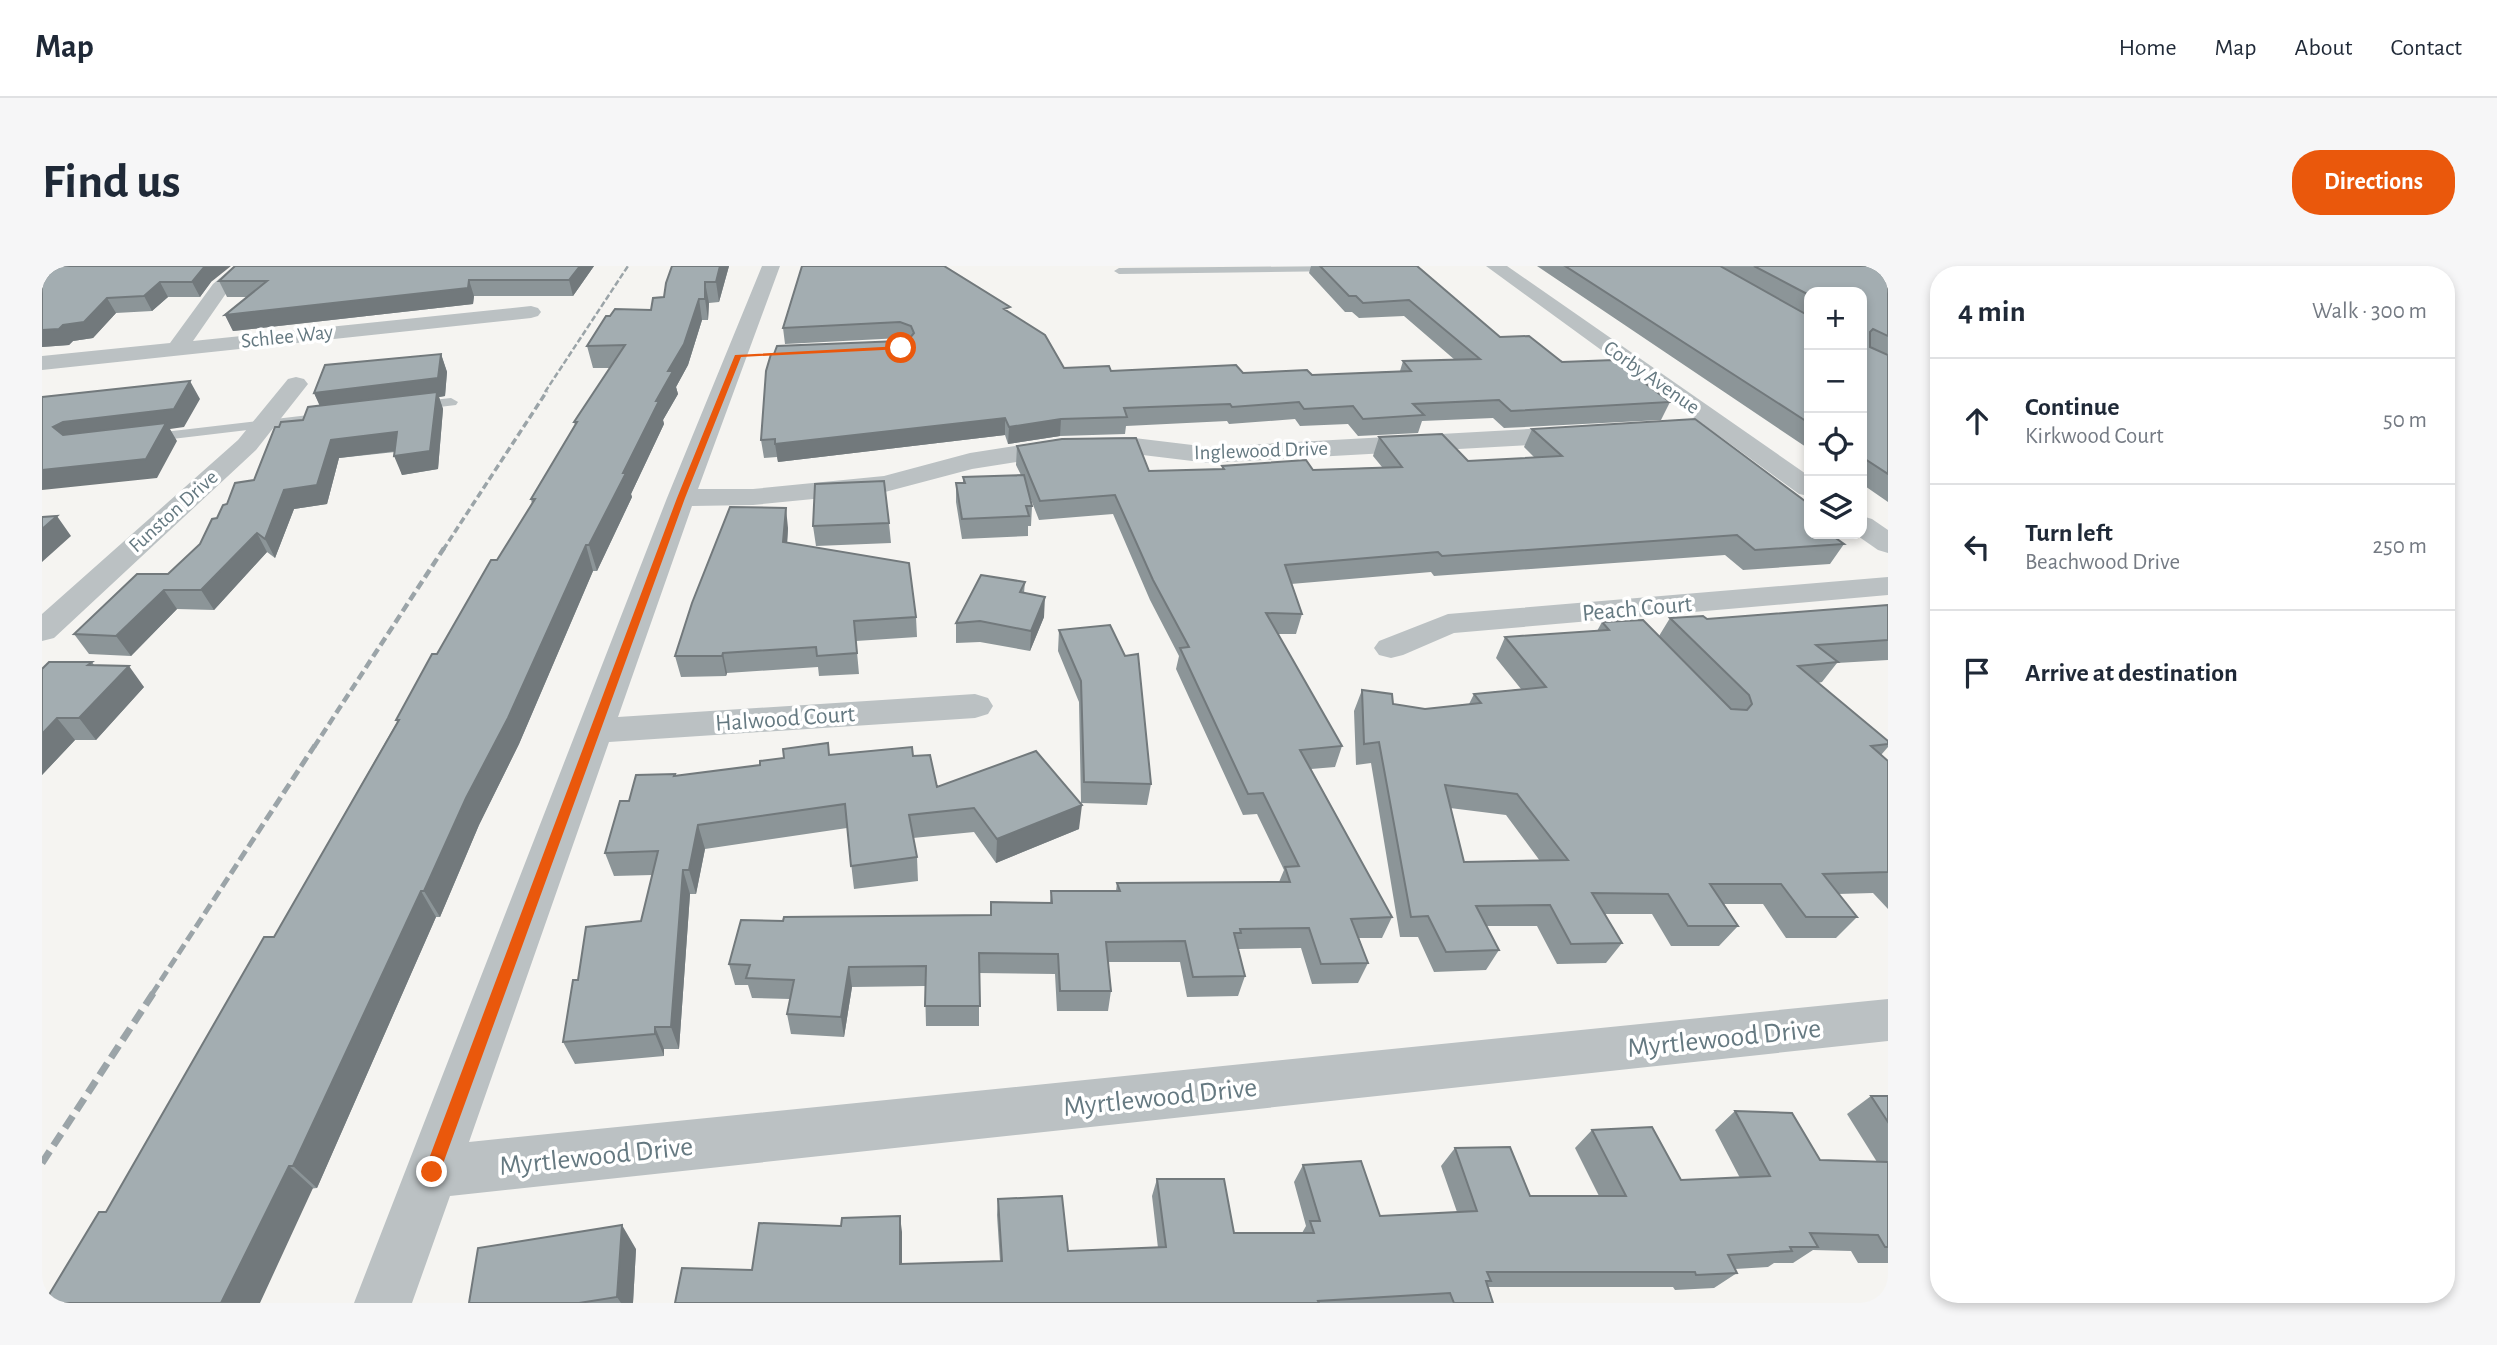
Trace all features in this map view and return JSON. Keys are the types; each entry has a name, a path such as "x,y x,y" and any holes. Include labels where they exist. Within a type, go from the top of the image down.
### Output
{"street":[{"path":"178,347 220,288 245,266"},
{"path":"383,1303 681,498 752,355 771,266"},
{"name":"Corby Avenue","path":"1495,266 1804,485"},
{"name":"Schlee Way","path":"42,363 531,312"},
{"name":"Funston Drive","path":"42,631 57,602 247,445 296,384"},
{"path":"1679,428 1720,426"},
{"name":"Inglewood Drive","path":"681,498 753,497 885,484 970,461 1060,447 1126,445 1209,455 1610,432"},
{"path":"1867,529 1888,544"},
{"name":"Peach Court","path":"1391,648 1448,624 1625,619 1888,586"},
{"name":"Halwood Court","path":"595,731 975,706"},
{"name":"Myrtlewood Drive","path":"432,1172 1888,1020"}],"lane":[{"path":"1119,271 1355,269"},
{"path":"397,408 451,402"},
{"path":"129,440 330,417"}],"building":[{"path":"42,266 205,266 192,282 160,282 144,296 107,298 84,322 63,325 59,329 42,330"},
{"path":"235,266 580,266 569,280 469,280 468,288 225,315 267,281 219,281"},
{"path":"672,266 720,266 716,282 705,282 705,299 699,299 684,344 668,371 673,371 623,473 626,473 589,545 586,545 508,718 466,798 424,891 421,891 293,1166 289,1166 221,1303 44,1303 99,1212 106,1212 264,937 274,937 399,720 396,720 432,654 437,654 491,560 497,560 535,499 531,499 577,422 574,422 625,345 587,346 606,316 610,316 615,309 651,310 653,298 664,297"},
{"path":"802,266 944,266 1010,307 1004,309 1045,335 1064,368 1109,366 1111,371 1236,365 1243,373 1307,370 1312,375 1411,371 1403,361 1480,359 1409,300 1363,303 1356,296 1349,296 1320,266 1417,266 1500,337 1529,336 1562,362 1614,360 1670,402 1511,411 1499,400 1413,404 1424,415 1363,419 1353,406 1304,409 1299,402 1232,407 1230,404 1124,408 1127,417 1061,419 1009,427 1005,418 775,444 775,439 761,440 766,371 771,354 774,354 777,346 900,341 909,339 914,333 911,326 900,322 783,328"},
{"path":"1565,266 1720,266 1804,313 1804,420"},
{"path":"1754,266 1888,266 1888,336 1873,329 1870,332 1870,347 1888,355 1888,474 1867,460 1867,287 1804,287 1804,292"},
{"path":"441,354 438,378 314,393 325,365"},
{"path":"190,381 174,409 63,422 53,427 63,435 166,423 146,459 42,470 42,397"},
{"path":"437,392 430,451 394,456 397,432 331,440 317,485 284,490 265,539 257,533 201,590 164,590 116,636 74,634 137,574 168,574 200,544 212,519 217,518 223,505 227,504 235,483 254,480 275,427 279,427 281,422 303,420 308,407"},
{"path":"1695,419 1804,500 1804,539 1837,539 1844,544 1755,550 1737,535 1442,556 1438,552 1285,565 1302,614 1266,613 1342,746 1300,750 1392,917 1351,919 1368,963 1321,964 1309,928 1240,929 1241,933 1234,933 1245,976 1193,977 1185,941 1106,942 1111,991 1060,991 1058,954 979,953 980,1006 925,1006 926,966 849,967 841,1017 787,1014 794,980 746,978 750,965 729,964 741,920 783,921 784,917 991,915 991,902 1052,903 1051,891 1120,891 1117,883 1290,882 1285,867 1299,866 1263,793 1248,794 1180,648 1189,647 1153,580 1115,495 1040,501 1017,446 1062,439 1136,438 1149,471 1224,469 1222,466 1306,460 1313,470 1402,467 1379,437 1442,434 1468,461 1562,456 1532,429"},
{"path":"1024,475 1032,506 1026,506 1029,516 962,519 956,483 965,483 963,477"},
{"path":"884,481 889,523 813,526 815,484"},
{"path":"730,507 786,508 783,542 909,563 916,617 854,621 857,653 817,656 816,647 723,653 722,656 675,656 692,603"},
{"path":"57,516 42,529 42,517"},
{"path":"981,575 1025,582 1020,592 1045,597 1031,631 980,621 956,623"},
{"path":"1888,605 1888,640 1816,645 1838,662 1798,666 1888,741 1888,744 1871,746 1888,761 1888,872 1823,874 1857,917 1806,917 1781,884 1710,884 1738,926 1688,926 1668,894 1592,893 1622,943 1571,944 1550,905 1476,906 1499,950 1446,952 1428,916 1411,917 1379,742 1364,744 1362,690 1392,694 1393,704 1425,709 1481,703 1474,694 1546,687 1505,637 1609,630 1602,622 1643,620 1731,709 1747,710 1752,704 1749,695 1670,618 1703,616 1707,619","holes":["1445,785 1517,794 1568,860 1464,862"]},
{"path":"1110,625 1125,656 1138,654 1151,784 1084,782 1081,681 1059,630"},
{"path":"49,662 92,662 88,665 129,666 79,718 57,718 42,734 42,669"},
{"path":"828,743 829,755 912,747 913,756 930,755 937,787 1036,751 1082,805 997,839 974,808 909,815 917,857 851,866 845,804 698,825 689,870 683,870 671,1027 655,1027 655,1034 563,1042 573,980 578,980 586,927 641,921 658,851 605,853 620,801 629,801 636,775 675,774 674,776 760,765 760,761 784,758 783,749"},
{"path":"1871,1096 1888,1096 1888,1122"},
{"path":"1735,1111 1792,1113 1820,1160 1888,1162 1888,1247 1885,1247 1878,1235 1810,1233 1818,1247 1790,1247 1792,1251 1728,1255 1737,1273 1696,1275 1695,1272 1487,1272 1491,1281 1486,1281 1493,1303 1454,1303 1450,1293 1318,1301 1319,1303 675,1303 682,1268 752,1270 759,1223 841,1226 842,1218 900,1216 900,1264 1002,1261 998,1199 1062,1196 1068,1251 1166,1247 1157,1179 1224,1179 1234,1233 1314,1233 1310,1221 1320,1221 1303,1165 1361,1161 1380,1216 1477,1211 1455,1148 1510,1147 1530,1196 1626,1196 1592,1130 1652,1127 1681,1180 1770,1176"},
{"path":"622,1225 617,1297 579,1303 469,1303 478,1248"}],"railway":[{"path":"545,392 628,266"},
{"path":"443,550 547,391"},
{"path":"314,747 444,548"},
{"path":"152,994 315,745"},
{"path":"42,1163 154,992"}],"route":[{"path":"432,1172 681,498 738,355 901,348"}]}
